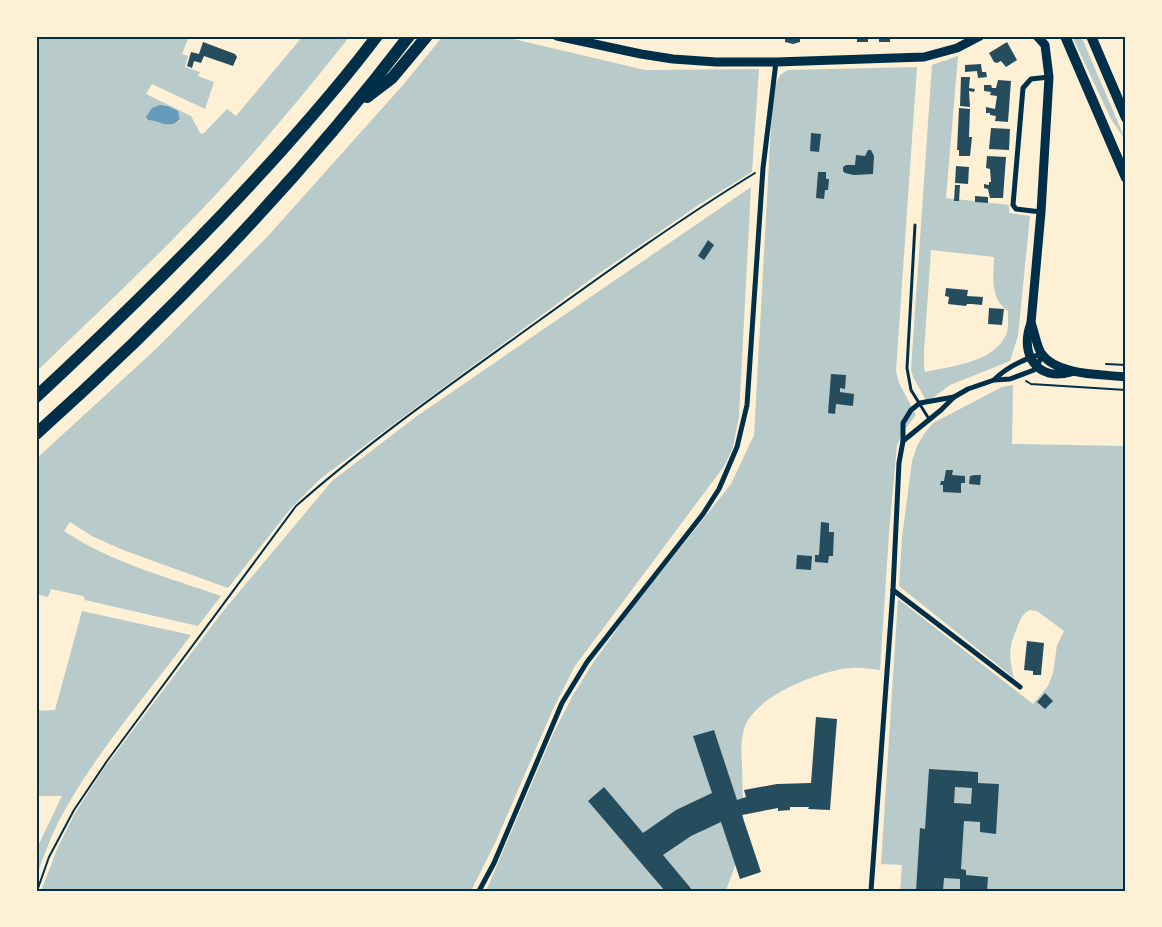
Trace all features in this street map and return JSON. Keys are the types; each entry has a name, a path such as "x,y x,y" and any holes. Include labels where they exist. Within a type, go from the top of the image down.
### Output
{"highway":[{"path":"36,397 145,295 231,207 356,64 377,36"},
{"path":"386,76 408,36"},
{"path":"36,434 115,362 253,221 351,109 427,36"}],"main road":[{"path":"1065,36 1126,178"},
{"path":"1091,36 1126,118"}],"street":[{"path":"557,36 673,59 716,62 924,57 957,48 980,36"},
{"path":"1037,36 1045,45 1049,77 1041,212 1031,323 1026,340 1030,357 1037,367 1056,375 1072,372 1126,377"},
{"path":"478,891 494,863 562,703 587,662 704,514 719,489 737,447 746,405 763,168 776,62"},
{"path":"1041,212 1016,209 1013,205 1023,88 1031,79 1049,77"},
{"path":"1031,323 1042,354 1051,362 1072,372"},
{"path":"994,380 1003,370 1030,357 1042,354"},
{"path":"903,441 954,397 968,389 994,380 1010,379 1022,375 1037,367 1042,354"},
{"path":"871,891 903,423 911,410 920,404 954,397"},
{"path":"893,590 1020,687"}],"lane":[{"path":"915,225 907,368 911,390 929,419"}],"path":[{"path":"37,891 49,858 74,810 107,760 296,506 395,424 690,213 763,168"},
{"path":"1098,363 1126,365"},
{"path":"1022,375 1024,380 1031,384 1126,390"}],"shaded area":[{"path":"36,36 189,36 182,54 188,56 185,67 200,72 198,76 214,82 205,109 152,84 146,94 191,116 200,133 203,134 227,109 236,116 303,36 350,36 220,190 153,259 36,372","holes":["164,105 179,114 180,120 171,125 155,120"]},
{"path":"443,36 501,36 645,70 759,69 752,172 700,204 591,279 320,479 291,508 228,588 123,550 92,536 70,522 64,531 101,552 140,568 221,596 198,626 85,600 83,596 51,589 48,597 36,594 36,459 157,348 268,236 403,85"},
{"path":"1072,36 1081,36 1126,141 1111,119"},
{"path":"958,56 946,198 1009,205 1009,213 1030,216 1018,336 1010,361 950,385 927,402 913,377 911,369 932,65","holes":["931,250 994,257 993,279 995,293 1002,306 1008,311 1006,335 992,352 982,357 959,365 925,372 924,352"]},
{"path":"917,67 896,371 899,383 916,415 905,429 897,445 880,670 850,668 805,680 774,696 760,706 750,717 744,729 741,755 742,840 739,855 726,891 486,891 553,734 573,695 627,615 731,484 754,435 773,90 780,75 788,70"},
{"path":"751,187 739,417 733,447 725,465 575,666 553,709 496,841 471,891 41,891 58,847 75,813 105,767 224,610 332,481 417,416"},
{"path":"1013,385 1012,444 1126,446 1126,891 900,891 902,865 881,864 898,599 1033,704 1048,686 1053,673 1057,645 1064,631 1037,611 1030,610 1025,613 1019,622 1011,647 1010,659 1014,678 899,586 902,537 912,461 917,446 933,423 1002,387"},
{"path":"82,611 191,635 117,731 82,781 53,833 36,876 36,850 62,796 36,796 36,711 55,710"}],"water":[{"path":"160,105 168,106 178,111 180,119 169,125 148,120 146,117 152,108"}],"building":[{"path":"785,36 800,36 800,42 793,44 785,42"},
{"path":"857,36 868,36 868,42 857,42"},
{"path":"879,36 890,36 890,42 879,42"},
{"path":"203,42 235,54 237,57 233,66 204,56 201,63 194,61 192,68 187,66 191,52 199,54"},
{"path":"1007,42 1017,60 1006,67 1001,61 994,62 989,53"},
{"path":"981,64 982,72 986,72 987,77 978,78 977,71 965,72 965,65"},
{"path":"961,77 970,77 969,88 975,89 974,92 969,91 970,107 960,106"},
{"path":"998,80 1011,81 1008,122 995,121 996,116 986,113 986,107 995,109 997,96 990,95 991,92 984,91 984,85 991,85 992,88 996,88"},
{"path":"959,108 970,109 969,137 972,137 970,156 959,156 959,150 957,150"},
{"path":"991,128 1010,129 1009,150 989,149"},
{"path":"811,133 821,134 819,152 810,151"},
{"path":"868,150 871,150 874,156 873,174 854,175 843,171 843,167 846,165 855,165 856,155 865,156"},
{"path":"987,156 1006,157 1003,198 990,198 988,189 984,188 984,184 989,185 989,182 991,182 990,169 986,168"},
{"path":"956,166 969,167 968,184 955,183"},
{"path":"818,172 826,172 826,179 829,179 828,190 825,190 824,199 816,198"},
{"path":"955,185 960,185 959,201 954,201"},
{"path":"975,196 988,197 988,203 975,202"},
{"path":"708,240 714,245 704,260 698,256"},
{"path":"946,288 968,290 967,296 983,297 982,305 948,304 949,297 945,296"},
{"path":"989,308 1004,309 1002,325 988,324"},
{"path":"831,374 846,375 845,389 840,388 840,392 854,394 853,406 836,404 835,414 828,413"},
{"path":"946,470 953,470 952,475 965,476 965,483 961,483 961,493 943,492 943,485 940,485 941,481 944,481"},
{"path":"981,475 980,485 969,484 970,476"},
{"path":"821,522 829,523 829,532 834,532 833,556 829,556 828,563 815,562 815,555 819,555"},
{"path":"797,555 812,556 811,570 796,569"},
{"path":"1027,641 1044,643 1041,675 1033,675 1033,671 1024,670"},
{"path":"1045,693 1053,701 1045,709 1037,702"},
{"path":"816,717 837,719 830,810 790,807 790,810 778,811 778,808 742,815 761,872 740,879 721,822 691,836 663,855 693,891 665,891 588,801 604,787 643,833 676,810 712,793 693,736 714,730 737,800 746,797 744,790 777,784 811,783"},
{"path":"929,769 978,772 978,783 999,784 996,834 980,832 980,822 964,821 961,869 966,870 966,875 988,877 987,891 960,891 960,879 944,878 943,891 916,891 920,828 925,829","holes":["955,787 972,788 971,804 954,803"]}]}
